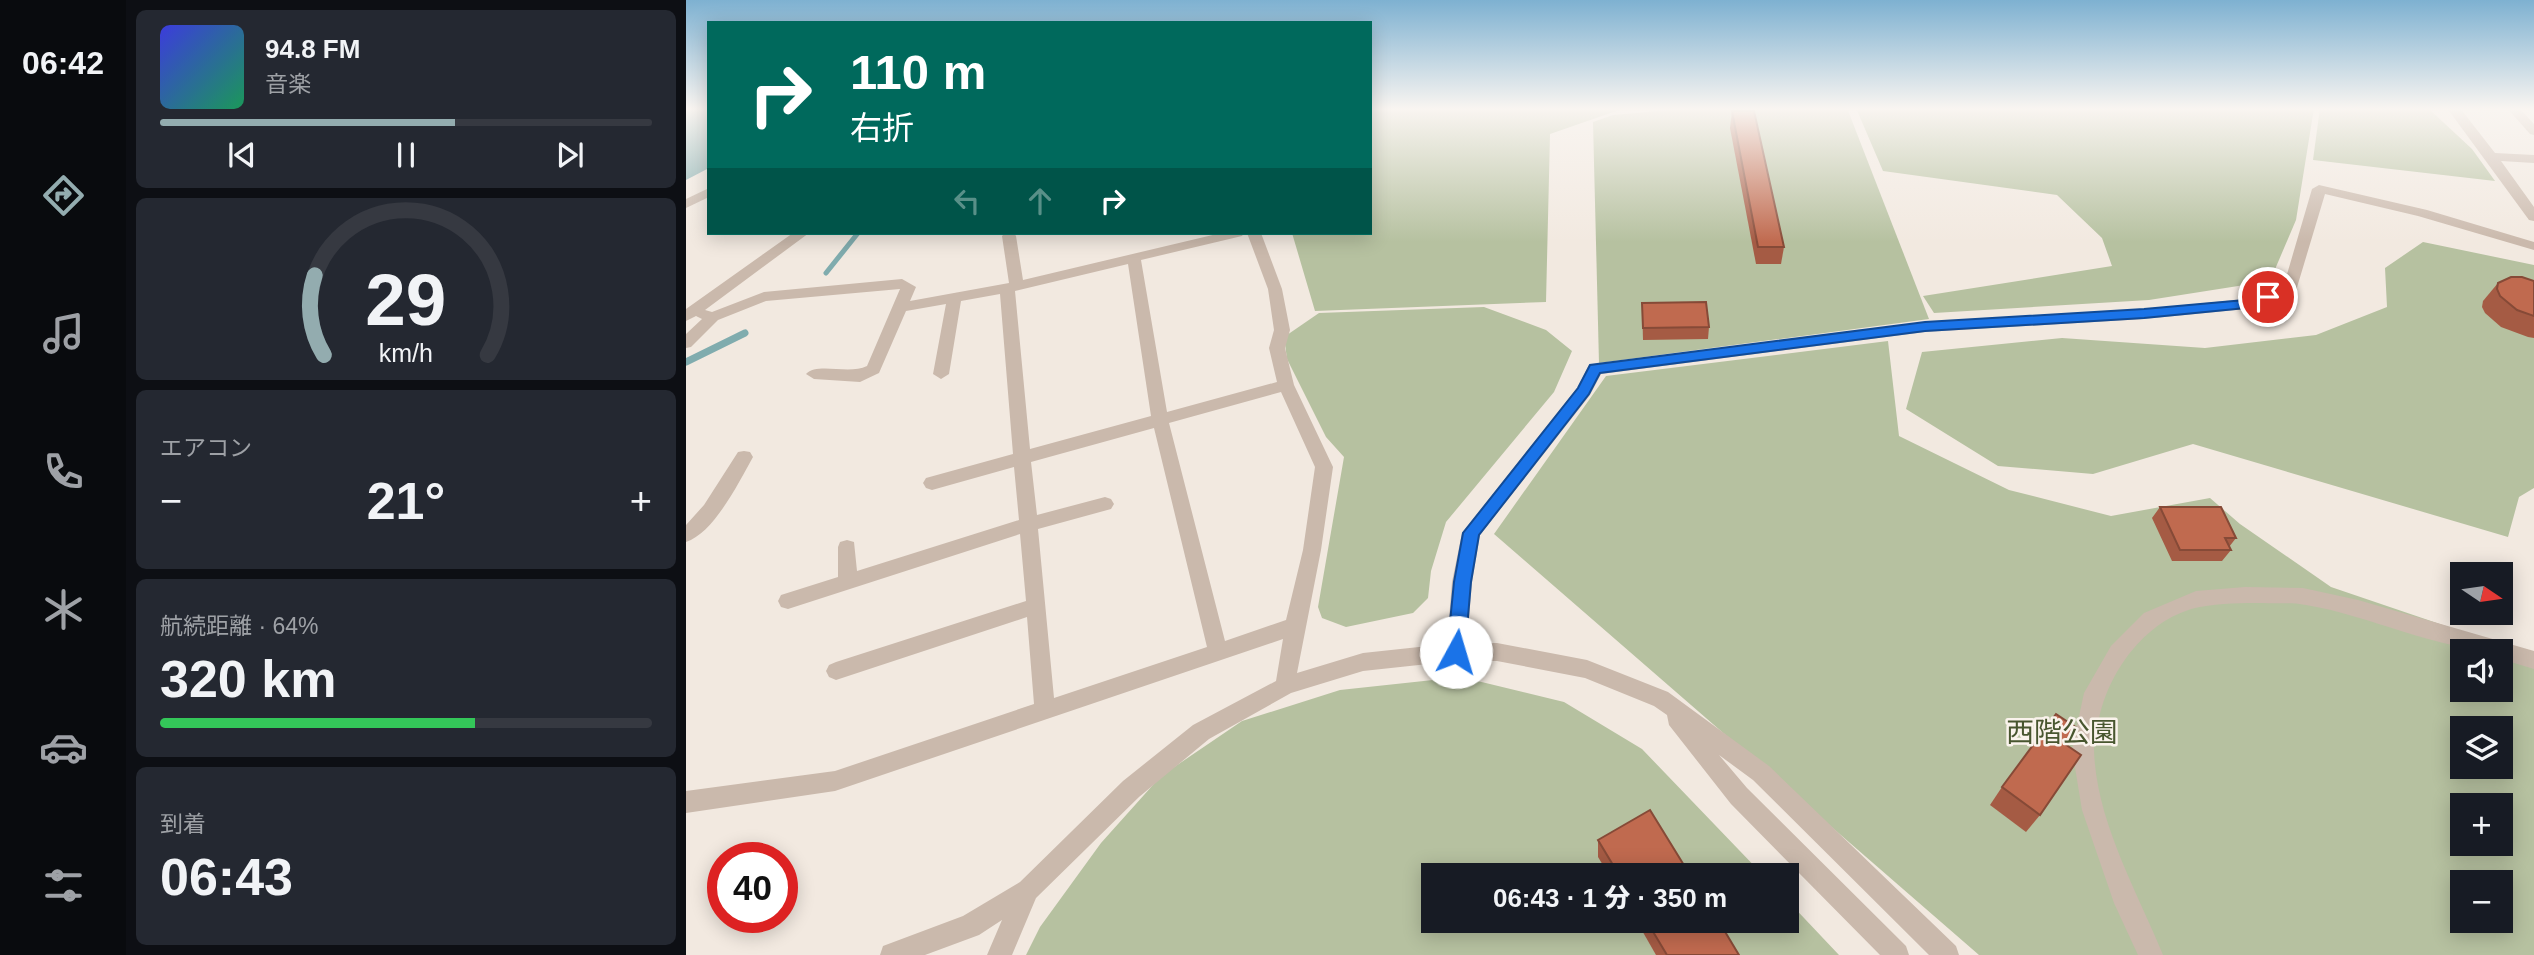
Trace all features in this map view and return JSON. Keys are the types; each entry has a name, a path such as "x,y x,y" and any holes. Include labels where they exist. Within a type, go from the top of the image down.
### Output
{"street":[{"path":"2486,153 2530,205 2534,217"},
{"path":"2491,157 2534,159"},
{"path":"1456,652 1462,582 1471,533 1584,391 1595,369 1925,327 2144,314 2246,304 2290,291 2300,248 2314,217 2319,189 2422,213 2534,246"},
{"path":"686,204 707,192"},
{"path":"689,314 799,235"},
{"path":"902,307 1012,287 1229,235"},
{"path":"1255,235 1275,289 1282,330 1277,348 1286,385 1324,467 1312,550 1294,626 1285,687"},
{"path":"1009,236 1021,457 1045,709"},
{"path":"1134,258 1160,419 1218,651"},
{"path":"686,343 713,317 764,297 902,284 909,287 873,369 860,376 814,374"},
{"path":"941,374 954,299"},
{"path":"689,314 713,317"},
{"path":"932,482 1286,385"},
{"path":"686,535 693,530 719,496 744,457"},
{"path":"788,601 1105,504"},
{"path":"848,547 848,582"},
{"path":"2151,955 2126,903 2093,810 2083,749 2094,693 2118,652 2151,619 2196,599 2245,595 2303,596 2358,608 2534,660"},
{"path":"836,671 1035,606"},
{"path":"686,802 800,789 835,781 1294,626"},
{"path":"892,955 970,926 1028,890 1131,789 1201,732 1285,687 1363,662 1456,652 1497,652 1587,669 1661,699 1761,773 1947,955"},
{"path":"1661,699 1739,796 1897,955"},
{"path":"999,955 1028,890"}],"green space":[{"path":"1372,153 1550,153 1546,302 1315,311 1293,235 1372,235"},
{"path":"1594,153 1864,153 1929,319 1599,363"},
{"path":"1875,153 2307,153 2296,220 2270,281 2149,300 1934,313 1923,296 2112,266 2102,238 2057,195 1883,171"},
{"path":"2314,153 2475,153 2495,181 2313,160"},
{"path":"2423,242 2534,265 2534,488 2519,497 2508,537 2193,444 2093,474 1998,466 1906,409 1922,352 2062,338 2205,348 2316,335 2387,307 2385,268"},
{"path":"1484,307 1546,330 1572,351 1554,392 1446,522 1431,571 1428,598 1413,613 1346,627 1322,618 1318,607 1344,457 1326,437 1287,359 1287,335 1319,313"},
{"name":"西階公園","path":"1888,341 1899,436 2009,490 2111,516 2210,498 2240,524 2331,587 2484,639 2450,639 2450,702 2513,702 2513,649 2534,656 2534,955 1979,955 1494,534 1606,376"},
{"path":"1461,677 1564,702 1642,749 1751,863 1421,863 1421,933 1799,933 1799,913 1839,955 1026,955 1040,927 1101,843 1161,776 1242,721 1340,690"}],"water":[{"path":"686,153 707,153 707,169 686,180"}],"building":[{"path":"1740,153 1763,153 1784,247 1758,247"},
{"path":"2511,277 2534,281 2534,316 2517,310 2500,296 2498,283"},
{"path":"1706,302 1709,327 1643,328 1642,303"},
{"path":"2160,507 2221,507 2236,538 2225,538 2231,550 2180,550"},
{"path":"2056,714 2077,728 2065,744 2081,755 2040,815 2002,787"},
{"path":"1650,810 1683,863 1612,863 1598,840"},
{"path":"1654,933 1726,933 1739,955 1667,955"}],"waterway":[{"path":"826,273 856,235"},
{"path":"686,362 745,333"}],"route":[{"path":"1456,652 1462,582 1471,533 1584,391 1595,369 1925,327 2041,318 2144,314 2246,304 2268,297"}]}
